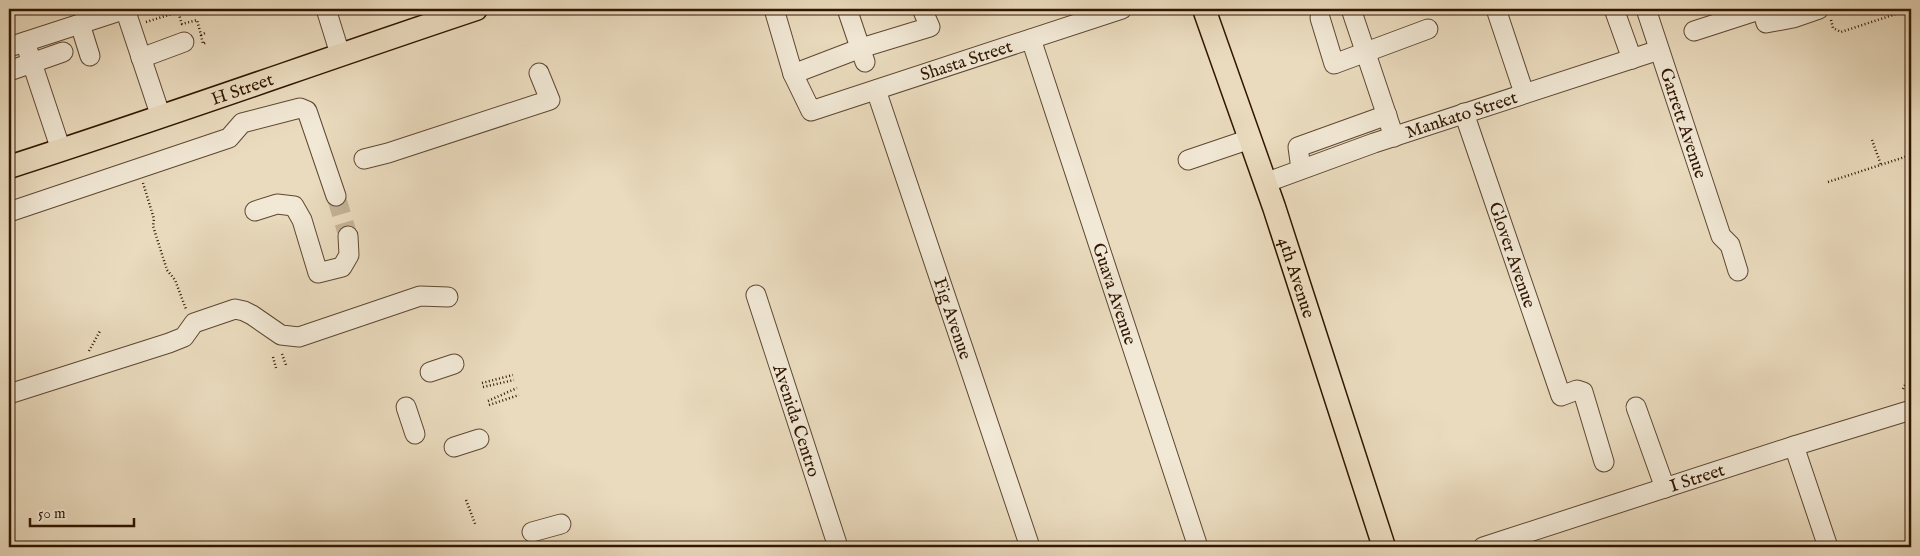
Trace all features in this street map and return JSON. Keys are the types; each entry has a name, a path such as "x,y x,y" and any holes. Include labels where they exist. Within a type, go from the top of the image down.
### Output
{"main road":[{"name":"H Street","path":"9,167 476,9"},
{"name":"4th Avenue","path":"1204,9 1265,183 1384,547"}],"street":[{"path":"61,150 32,62 17,44 126,9 161,117"},
{"path":"326,9 340,54"},
{"path":"774,9 793,74 863,55 930,27 922,9"},
{"path":"849,9 863,55"},
{"name":"Shasta Street","path":"793,74 811,111 1122,9"},
{"path":"1351,9 1394,137"},
{"path":"1496,9 1524,93"},
{"path":"1614,9 1632,59"},
{"name":"Garrett Avenue","path":"1646,9 1721,236 1730,245 1738,271"},
{"path":"1694,31 1762,9 1766,23 1828,10"},
{"path":"1320,18 1334,64 1428,29"},
{"path":"80,24 90,56"},
{"name":"Guava Avenue","path":"1031,39 1198,547"},
{"path":"142,58 184,42"},
{"name":"Mankato Street","path":"1265,183 1464,113 1659,50"},
{"path":"9,71 63,52"},
{"path":"364,159 388,153 550,100 539,73"},
{"name":"Fig Avenue","path":"876,90 1030,547"},
{"path":"9,212 229,138 242,123 300,108 307,111 336,196"},
{"name":"Glover Avenue","path":"1464,113 1561,396 1577,390 1583,392 1604,462"},
{"path":"1301,170 1298,146 1387,115"},
{"path":"1188,160 1250,139"},
{"path":"255,211 277,204 294,206 302,220 318,273 342,268 349,255 348,236"},
{"name":"Avenida Centro","path":"756,295 838,547"},
{"path":"9,394 184,338 194,324 235,310 244,311 252,315 281,335 299,337 420,296 448,297"},
{"path":"430,372 454,364"},
{"path":"406,407 415,434"},
{"path":"1636,407 1664,488"},
{"name":"I Street","path":"1483,547 1911,410"},
{"path":"454,447 479,439"},
{"path":"1794,446 1828,547"},
{"path":"532,532 561,524"}],"path":[{"path":"1828,10 1833,28 1841,32 1911,9"},
{"path":"143,23 178,12 182,24 197,20 203,44 208,42"},
{"path":"201,35 205,33"},
{"path":"1872,140 1881,165"},
{"path":"1828,182 1911,155"},
{"path":"142,178 154,219 153,226 167,270 176,280 189,315"},
{"path":"88,353 100,331"},
{"path":"282,354 286,364"},
{"path":"273,357 276,368"},
{"path":"513,375 483,385 514,380"},
{"path":"1903,389 1908,379 1911,378"},
{"path":"488,401 517,388"},
{"path":"489,405 519,395"},
{"path":"466,500 476,526"}],"tunnel":[{"path":"336,196 348,236"}]}
